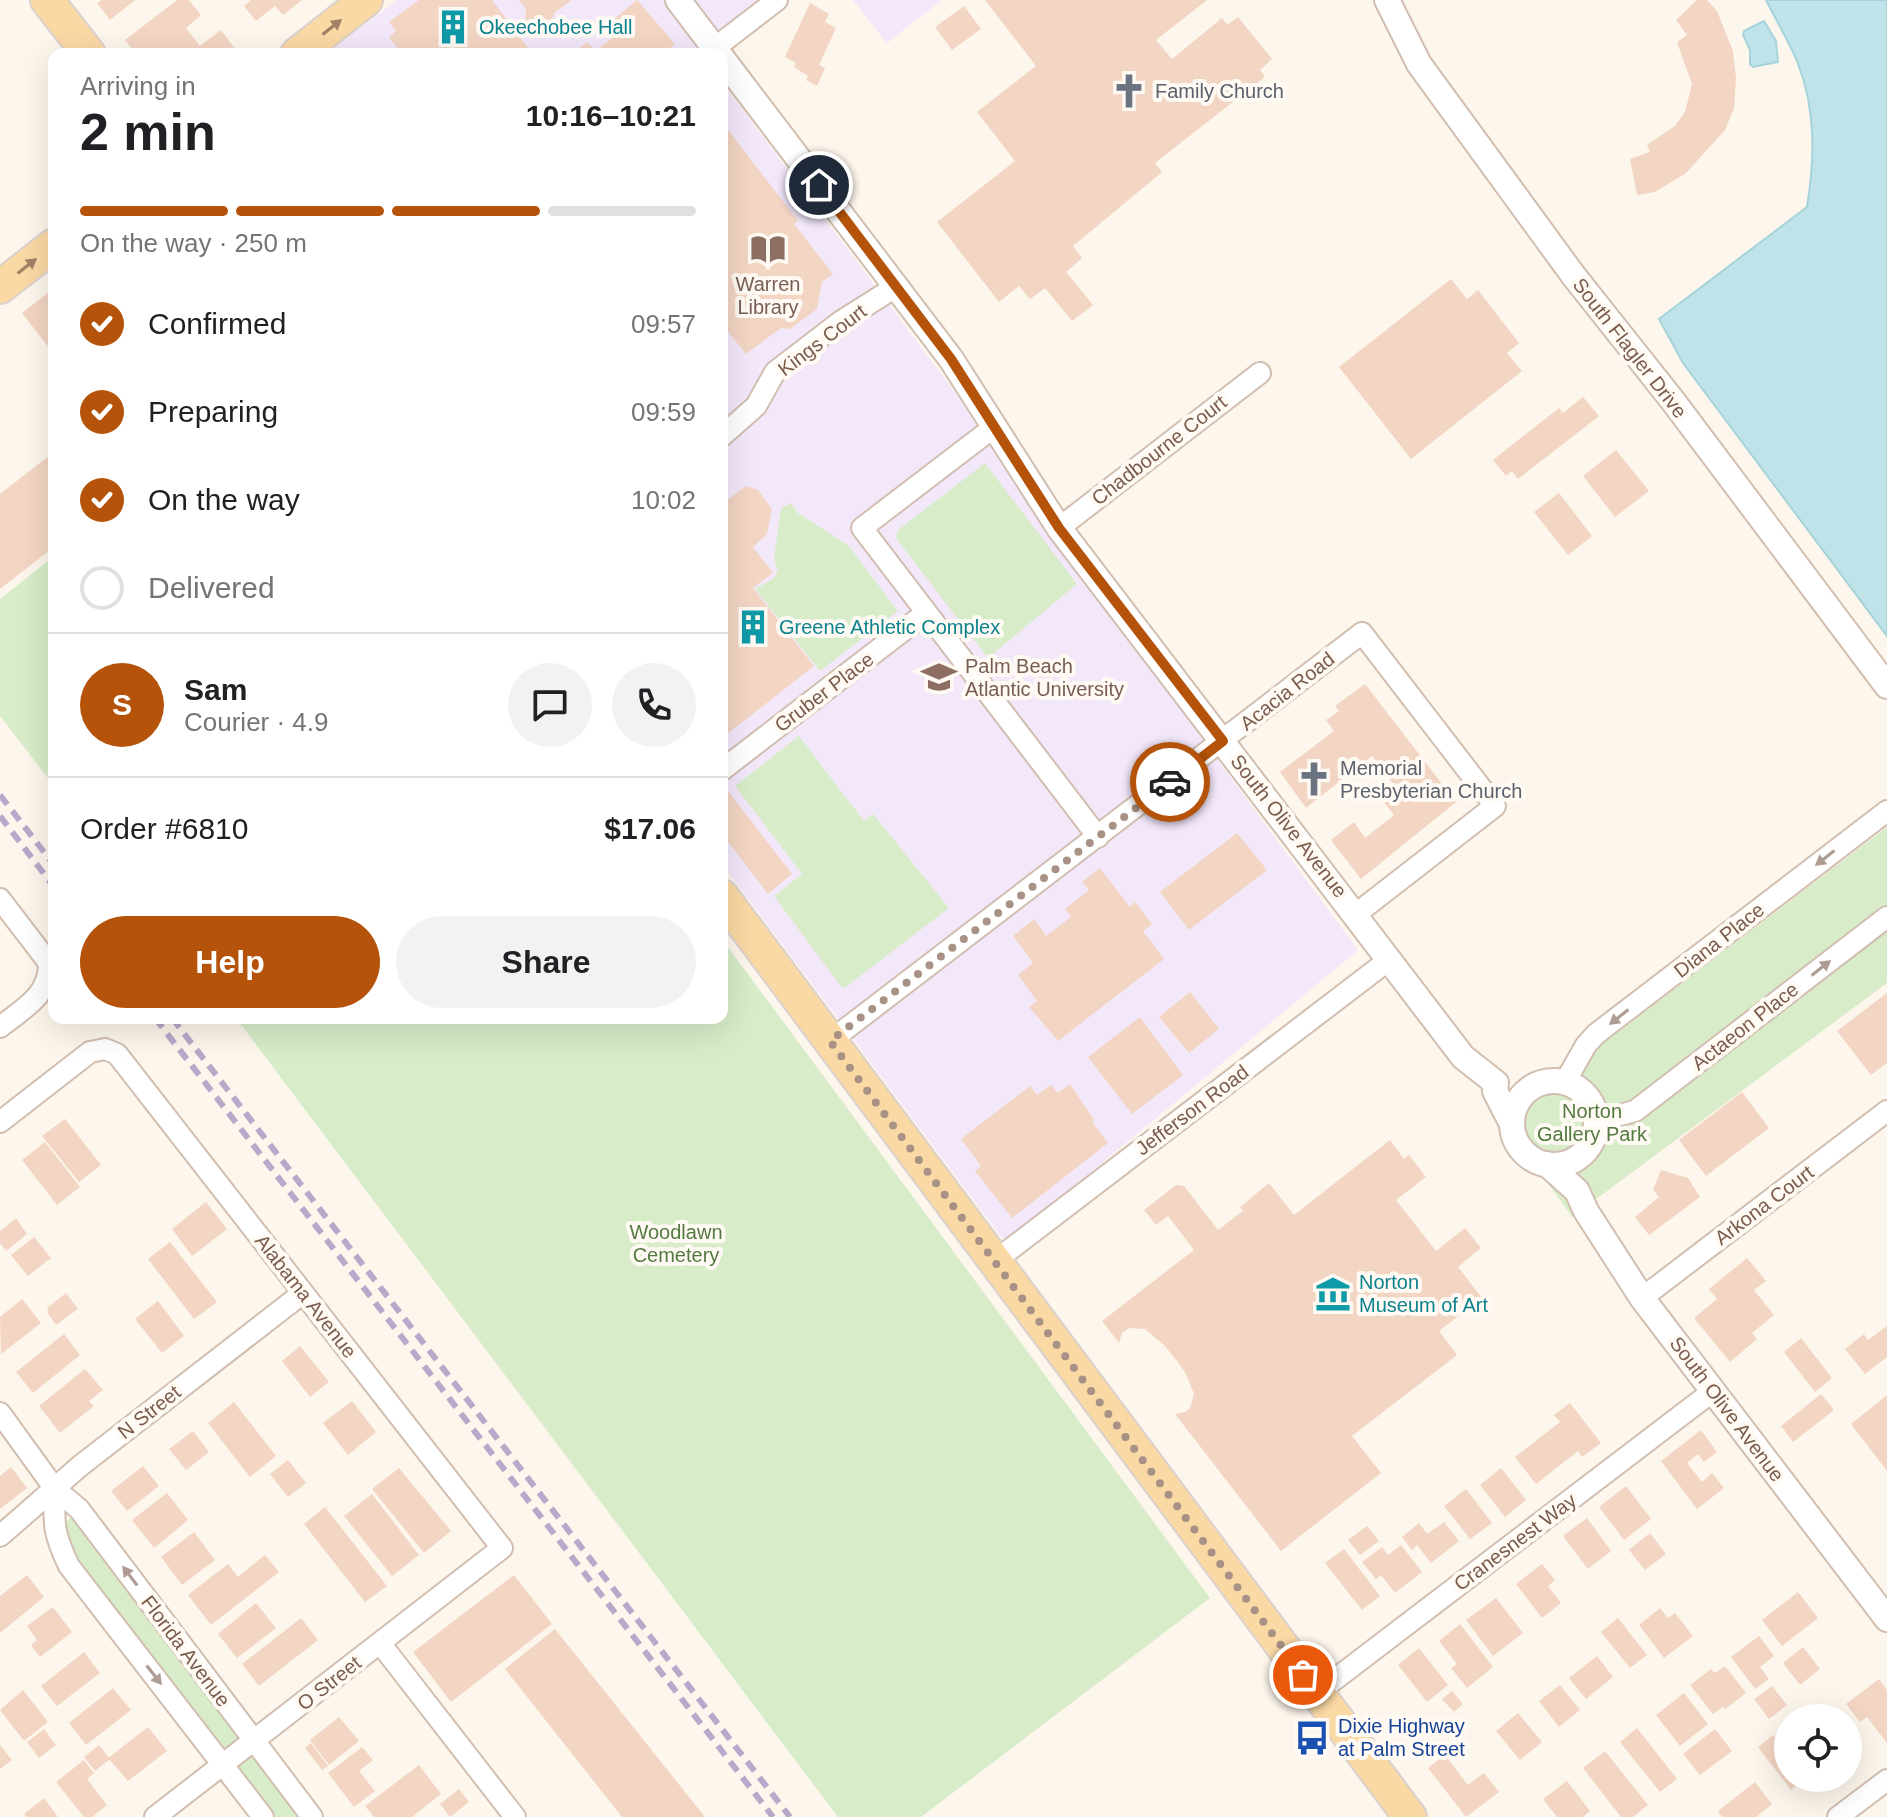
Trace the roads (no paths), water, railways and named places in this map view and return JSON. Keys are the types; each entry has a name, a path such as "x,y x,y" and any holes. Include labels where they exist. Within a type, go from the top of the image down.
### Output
{"main road":[{"path":"47,0 84,48"},
{"path":"305,48 366,0"},
{"path":"0,287 48,250"},
{"path":"728,904 1317,1693 1402,1814"}],"street":[{"name":"South Olive Avenue","path":"678,0 712,48"},
{"path":"723,48 777,0"},
{"name":"South Flagler Drive","path":"1387,0 1419,64 1564,264 1673,401 1887,686"},
{"name":"South Olive Avenue","path":"728,69 951,359 1059,528 1463,1057 1496,1083"},
{"name":"Kings Court","path":"728,431 756,406 775,372 840,322 897,286"},
{"name":"Chadbourne Court","path":"1059,528 1260,373"},
{"path":"994,427 862,528 1098,837"},
{"name":"Gruber Place","path":"728,765 926,613"},
{"name":"Acacia Road","path":"830,1041 1362,633 1495,806 1356,914"},
{"name":"Diana Place","path":"1565,1082 1586,1045 1596,1034 1887,811"},
{"path":"0,899 48,962"},
{"name":"Actaeon Place","path":"1597,1121 1635,1111 1887,917"},
{"name":"Jefferson Road","path":"995,1261 1390,959"},
{"path":"0,1027 40,996 48,981"},
{"name":"Alabama Avenue","path":"0,1122 90,1052 105,1049 117,1054 502,1548"},
{"path":"1577,1191 1577,1174 1597,1121 1587,1096 1565,1082 1496,1083 1495,1091 1519,1146 1536,1161 1561,1164 1574,1160 1585,1151"},
{"path":"1512,1124 1519,1099 1539,1083"},
{"name":"Arkona Court","path":"1642,1298 1887,1111"},
{"name":"South Olive Avenue","path":"1547,1164 1577,1191 1586,1211 1642,1298 1887,1619"},
{"name":"N Street","path":"0,1536 80,1466 303,1293"},
{"name":"Cranesnest Way","path":"1317,1693 1713,1391"},
{"name":"Florida Avenue","path":"0,1413 55,1489 79,1509 312,1817"},
{"name":"Florida Avenue","path":"55,1489 53,1523 57,1542 69,1566 263,1817"},
{"name":"O Street","path":"155,1817 502,1548"},
{"path":"380,1643 515,1817"},
{"path":"1838,1817 1887,1780"}],"water":[{"path":"1766,0 1887,0 1887,636 1683,363 1659,319 1807,207 1812,152 1808,97 1797,61"},
{"path":"1764,21 1776,41 1778,62 1753,67 1743,35 1744,31"}],"railway":[{"path":"0,795 48,857"},
{"path":"0,816 48,879"},
{"path":"160,1024 773,1817"},
{"path":"177,1024 790,1817"}],"place":[{"name":"Okeechobee Hall","path":"453,27"},
{"name":"Family Church","path":"1129,91"},
{"name":"Warren Library","path":"768,249"},
{"name":"Greene Athletic Complex","path":"753,627"},
{"name":"Palm Beach Atlantic University","path":"939,677"},
{"name":"Memorial Presbyterian Church","path":"1314,779"},
{"name":"Norton Museum of Art","path":"1333,1294"},
{"name":"Dixie Highway at Palm Street","path":"1312,1738"}],"park label":[{"name":"Norton Gallery Park","path":"1592,1122"},
{"name":"Woodlawn Cemetery","path":"676,1244"}]}
